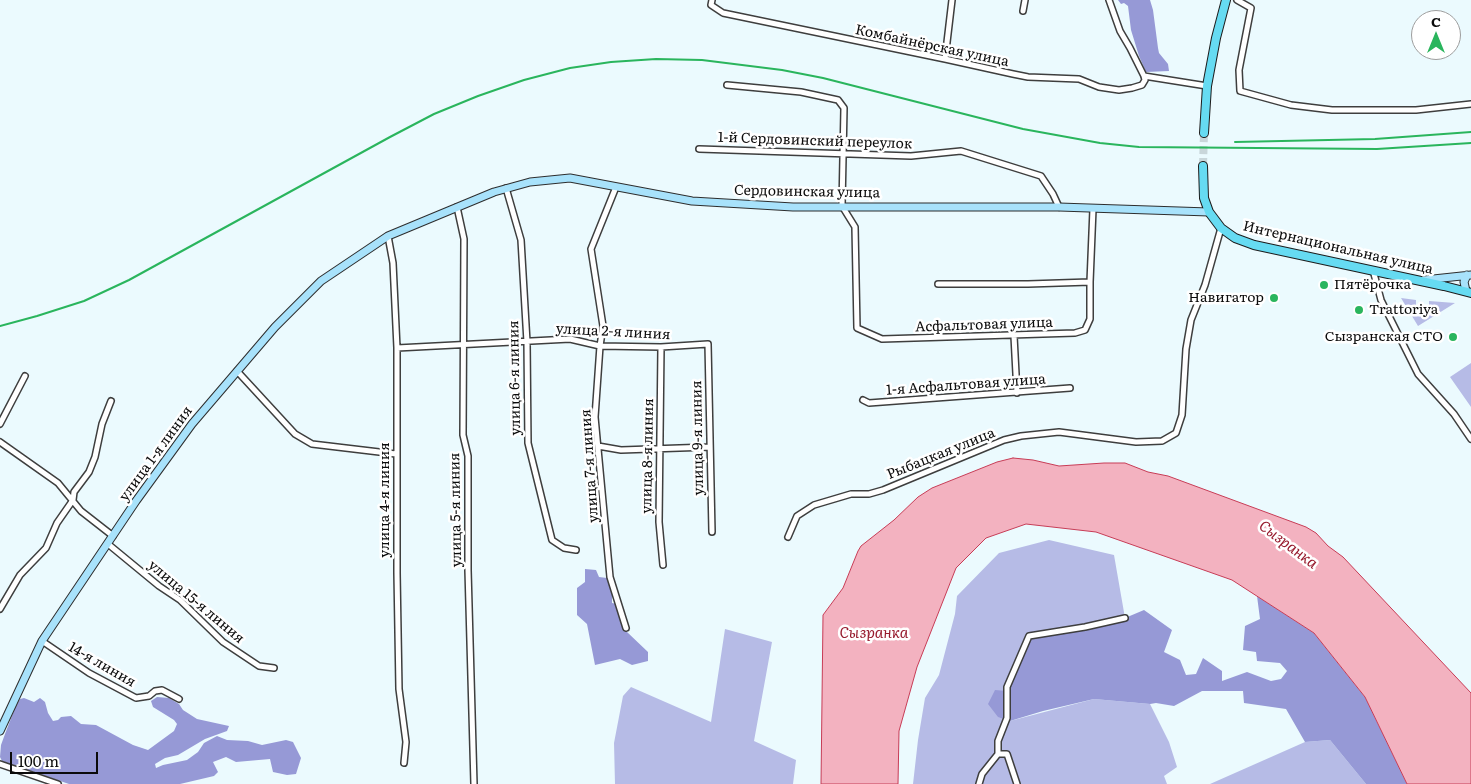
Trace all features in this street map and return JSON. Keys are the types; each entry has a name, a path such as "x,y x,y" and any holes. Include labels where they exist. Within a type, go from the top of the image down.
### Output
{"main road":[{"path":"1204,133 1207,86 1216,38 1226,0"},
{"path":"1203,166 1204,198 1209,212"},
{"name":"Интернациональная улица","path":"1209,212 1221,228 1235,238 1254,245 1468,292"}],"street":[{"path":"945,59 952,0"},
{"path":"1023,11 1024,0"},
{"path":"1109,0 1120,31 1144,76 1207,86"},
{"path":"1237,0 1251,8 1239,70 1240,91 1291,105 1332,110 1416,110 1471,104"},
{"name":"Комбайнёрская улица","path":"712,2 723,13 1028,77 1079,79 1099,87 1119,90 1142,85 1145,80 1144,76"},
{"path":"726,85 801,92 838,100 844,108 842,206"},
{"name":"1-й Сердовинский переулок","path":"699,149 911,156 961,151 1041,176 1059,207"},
{"name":"Сердовинская улица","path":"388,236 506,188 530,182 570,178 692,201 794,207 1059,207 1209,212"},
{"name":"улица 7-я линия","path":"616,186 590,249 603,326 595,417 610,577 626,628"},
{"name":"улица 6-я линия","path":"506,188 521,240 527,342 528,443 552,540 564,548 576,550"},
{"name":"Асфальтовая улица","path":"842,206 855,227 857,328 882,339 1075,334 1085,330 1090,319 1090,282"},
{"name":"улица 5-я линия","path":"457,207 464,238 463,435 468,456 468,570 474,784"},
{"path":"938,284 1090,282 1093,209"},
{"name":"Рыбацкая улица","path":"788,537 797,516 814,505 851,494 869,494 883,490 1004,440 1059,432 1144,441 1162,440 1176,433 1182,415 1186,349 1191,320 1205,285 1221,228"},
{"name":"улица 4-я линия","path":"388,236 393,263 397,348 396,454 399,689 406,742 404,764"},
{"name":"улица 1-я линия","path":"0,731 42,641 136,501 192,424 275,327 320,281 388,236"},
{"path":"1373,270 1381,300 1418,374 1454,414 1471,439"},
{"path":"1421,281 1469,275"},
{"path":"1468,292 1464,282 1469,275"},
{"path":"1014,336 1017,393"},
{"name":"улица 2-я линия","path":"397,348 570,339 600,346 661,347 708,344"},
{"name":"улица 9-я линия","path":"708,344 712,532"},
{"name":"улица 8-я линия","path":"661,347 659,522 663,565"},
{"path":"237,371 295,434 312,444 396,454"},
{"path":"0,424 25,376"},
{"name":"1-я Асфальтовая улица","path":"863,400 869,403 1070,388"},
{"path":"0,609 20,575 46,548 57,523 73,500 74,492 89,472 96,456 102,424 112,401"},
{"path":"0,442 58,483 81,511 113,536"},
{"path":"598,446 621,450 709,447"},
{"name":"улица 15-я линия","path":"108,544 159,586 180,600 223,642 259,666 274,668"},
{"path":"980,784 982,774 998,754 998,741 1006,718 1007,688 1029,636 1125,618"},
{"name":"14-я линия","path":"42,641 89,673 136,698 149,696 155,691 162,690 179,699"},
{"path":"998,754 1007,754 1017,784"},
{"path":"0,764 58,784"}],"shaded area":[{"path":"1118,0 1150,0 1159,53 1168,64 1169,71 1146,72 1131,30 1128,6 1124,3 1121,4"},
{"path":"1401,298 1416,300 1416,310 1429,311 1429,301 1455,303 1418,326"},
{"path":"1471,363 1471,407 1450,377"},
{"path":"1049,540 1114,555 1125,618 1010,721 1094,699 1150,704 1169,742 1177,767 1164,776 1167,784 913,784 925,698 939,675 955,614 957,596 999,553"},
{"path":"585,569 596,570 599,577 607,578 612,590 612,603 618,604 627,632 648,652 648,661 632,665 620,659 595,665 587,624 577,615 577,588 585,582"},
{"path":"1257,596 1314,633 1365,697 1407,784 1366,784 1330,740 1305,742 1286,709 1244,703 1243,691 1202,691 1174,706 1094,699 1010,721 998,717 988,704 995,690 1007,691 1029,636 1125,618 1144,610 1172,630 1164,652 1180,660 1186,675 1196,674 1203,658 1222,671 1222,681 1247,672 1271,681 1281,679 1287,671 1280,663 1257,661 1256,652 1243,650 1245,626 1260,619"},
{"path":"725,629 772,642 754,741 796,760 793,784 615,784 614,743 623,696 631,687 711,722"},
{"path":"157,697 169,698 197,719 229,726 227,731 205,739 178,755 165,758 155,764 156,768 187,760 198,752 204,743 217,736 227,740 248,741 262,745 286,740 293,742 301,758 296,774 287,775 273,772 270,759 236,762 226,757 213,762 218,772 214,776 180,784 69,784 2,761 0,757 1,745 20,699 24,698 34,702 40,698 45,702 48,713 53,721 61,717 71,716 81,724 96,725 133,745 148,750 174,731 177,724 174,720 153,707 151,701"},
{"path":"1330,740 1366,784 1210,784 1305,742"}],"water":[{"name":"Сызранка","path":"1013,458 1059,466 1125,463 1148,472 1168,476 1306,527 1316,533 1328,546 1343,557 1471,693 1471,784 1407,784 1365,697 1314,633 1232,580 1096,532 1026,524 986,538 956,568 917,667 899,731 898,784 821,784 823,615 843,588 858,551 861,546 894,520 918,497 932,488 997,462"}],"tunnel":[{"path":"1203,166 1204,133"}],"railway":[{"path":"0,326 84,301 129,280 434,114 524,80 570,68 611,62 656,59 702,60 782,70 823,78 1023,129 1100,143 1139,147 1377,149 1471,143"},
{"path":"1235,142 1375,139 1471,132"}],"place":[{"name":"Пятёрочка","path":"1324,285"},
{"name":"Навигатор","path":"1274,298"},
{"name":"Trattoriya","path":"1359,310"},
{"name":"Сызранская СТО","path":"1453,337"}]}
